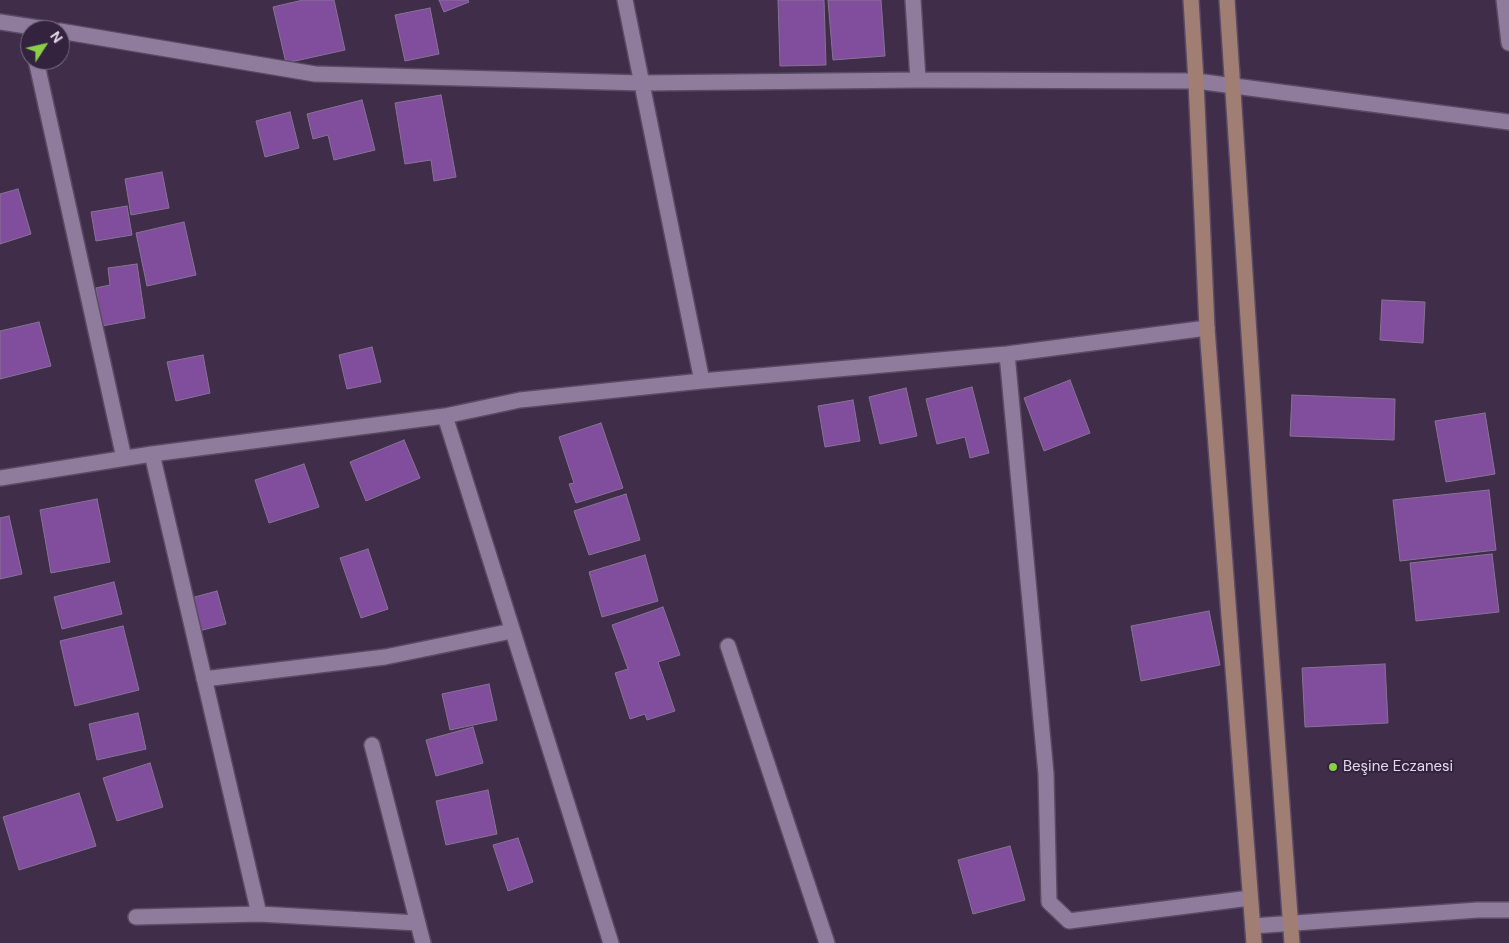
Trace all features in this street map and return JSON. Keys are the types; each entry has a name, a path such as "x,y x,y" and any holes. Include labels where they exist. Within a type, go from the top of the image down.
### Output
{"street":[{"path":"626,0 702,381"},
{"path":"913,0 918,80"},
{"path":"1191,0 1208,328 1254,943"},
{"path":"1227,0 1292,943"},
{"path":"1504,0 1509,43"},
{"path":"0,22 20,28"},
{"path":"70,33 315,74 642,83 918,80 1196,81 1509,122"},
{"path":"38,70 124,458"},
{"path":"0,478 152,454 445,416 520,400 702,381 1007,354 1208,328"},
{"path":"1007,354 1046,774 1049,902 1070,921 1250,898"},
{"path":"445,416 611,943"},
{"path":"152,454 259,914"},
{"path":"204,679 385,657 512,630"},
{"path":"728,646 827,943"},
{"path":"372,745 423,943"},
{"path":"1253,926 1478,910 1509,910"},
{"path":"136,917 259,914 418,923"}],"building":[{"path":"303,0 334,0 345,50 286,63 273,7"},
{"path":"439,0 468,0 469,2 444,12"},
{"path":"778,0 824,0 826,65 780,66"},
{"path":"828,0 881,0 885,56 833,60"},
{"path":"430,8 439,54 405,61 395,15"},
{"path":"441,95 456,177 434,181 431,160 405,164 395,103"},
{"path":"362,100 375,150 334,160 328,135 313,139 307,114"},
{"path":"290,112 299,148 265,157 256,121"},
{"path":"162,172 169,208 131,215 125,179"},
{"path":"18,189 31,234 0,244 0,194"},
{"path":"127,206 132,235 96,241 91,212"},
{"path":"184,222 196,275 147,286 136,233"},
{"path":"137,264 145,318 102,326 96,288 110,285 108,268"},
{"path":"1382,300 1425,302 1423,343 1380,340"},
{"path":"39,322 51,366 0,379 0,331"},
{"path":"372,347 381,382 347,389 339,355"},
{"path":"203,355 210,393 176,401 167,362"},
{"path":"1070,380 1090,433 1044,451 1024,398"},
{"path":"972,387 989,453 970,458 965,437 937,444 926,399"},
{"path":"906,388 917,436 880,444 869,397"},
{"path":"1292,395 1395,399 1394,440 1290,436"},
{"path":"853,400 860,441 825,447 818,406"},
{"path":"1485,413 1495,474 1446,482 1435,421"},
{"path":"601,423 623,488 576,503 569,484 574,483 559,437"},
{"path":"404,440 420,478 366,501 350,462"},
{"path":"304,464 319,507 269,523 255,480"},
{"path":"1489,490 1496,550 1400,561 1393,500"},
{"path":"626,494 640,540 589,555 574,511"},
{"path":"97,499 110,562 51,573 40,510"},
{"path":"9,516 22,574 0,579 0,518"},
{"path":"368,549 388,609 361,618 340,558"},
{"path":"1492,554 1499,612 1416,621 1410,563"},
{"path":"645,555 658,601 602,617 589,572"},
{"path":"114,582 122,614 62,629 54,597"},
{"path":"217,591 226,624 199,631 191,598"},
{"path":"663,607 680,655 658,662 675,711 647,720 645,714 630,719 615,673 628,669 612,625"},
{"path":"1209,611 1220,665 1141,681 1131,626"},
{"path":"123,626 139,690 75,706 60,641"},
{"path":"1385,664 1388,723 1305,727 1302,668"},
{"path":"489,684 497,720 450,730 442,694"},
{"path":"138,713 146,749 97,760 89,724"},
{"path":"473,727 483,763 436,776 426,740"},
{"path":"150,763 163,807 117,821 103,778"},
{"path":"488,790 497,834 446,845 436,801"},
{"path":"79,793 96,846 19,870 3,817"},
{"path":"518,838 533,882 508,891 493,845"},
{"path":"1010,846 1025,900 973,914 958,860"}],"place":[{"name":"Beşine Eczanesi","path":"1333,767"}]}
